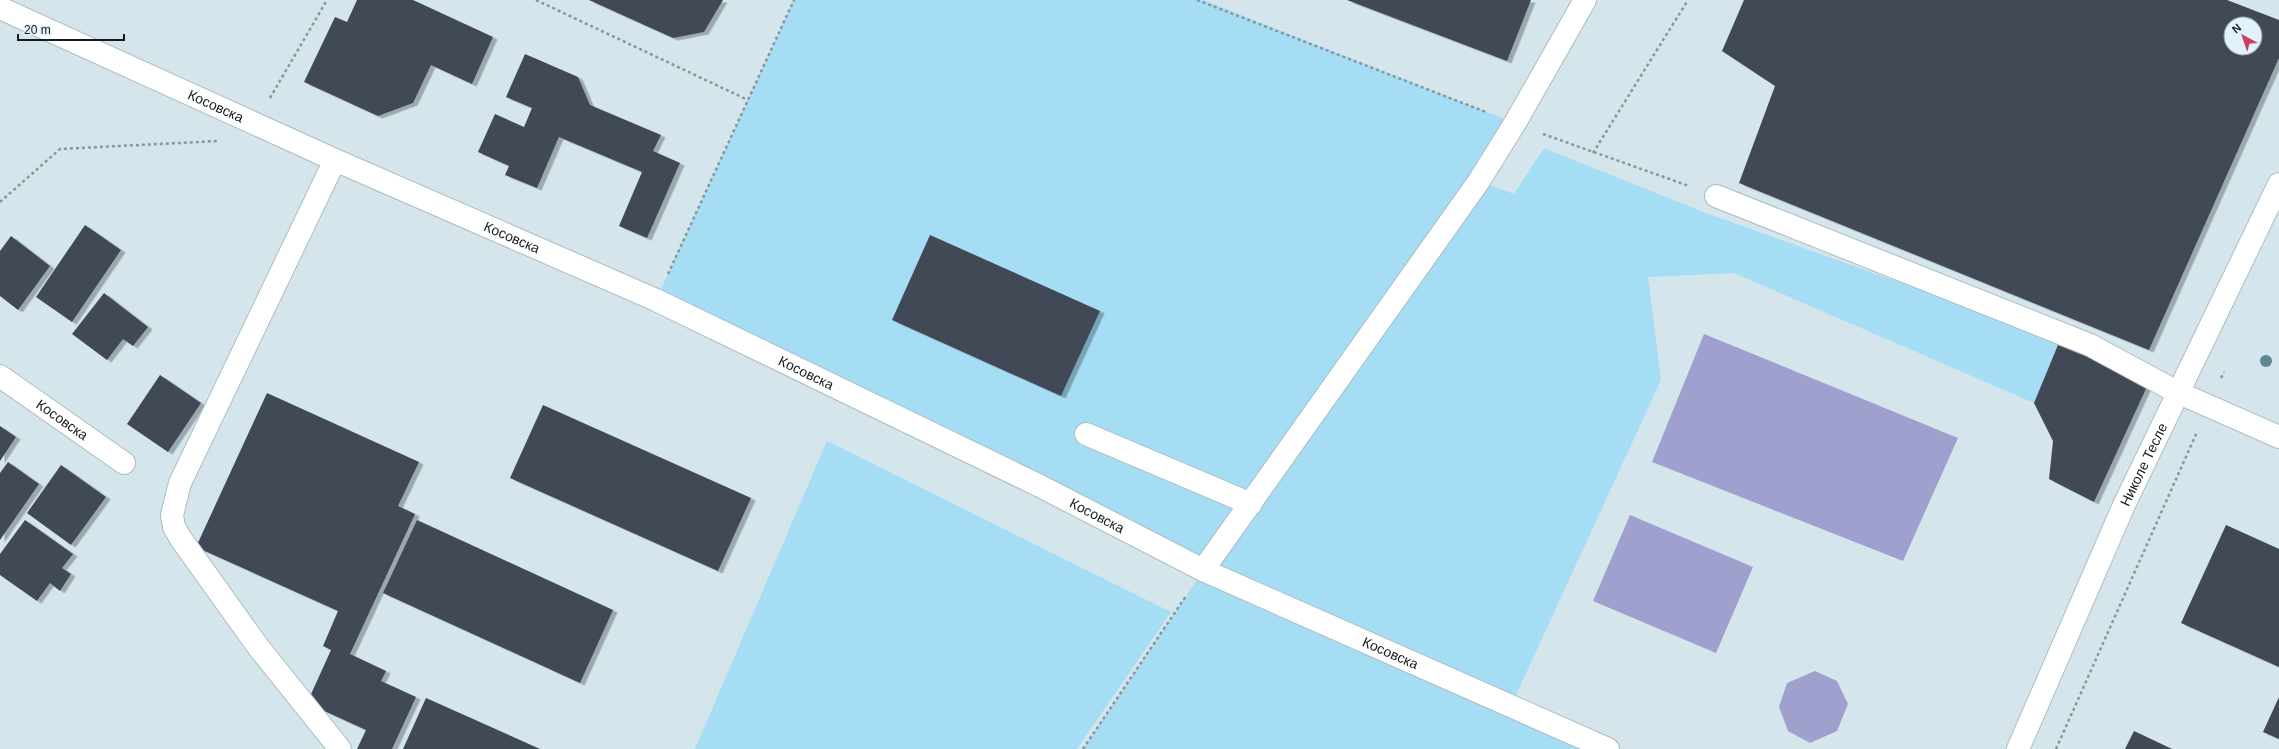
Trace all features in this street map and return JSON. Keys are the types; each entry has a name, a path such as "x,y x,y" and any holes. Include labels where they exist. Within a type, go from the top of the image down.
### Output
{"street":[{"path":"1203,570 1479,181 1515,123 1585,0"},
{"name":"Косовска","path":"0,8 249,122 656,300 1040,486 1203,570 1608,749"},
{"path":"335,160 180,483 172,516 174,527 191,555 259,648 340,749"},
{"name":"Николе Тесле","path":"2018,749 2124,504 2279,184"},
{"path":"1716,196 2090,345 2177,392 2279,437"},
{"name":"Косовска","path":"0,376 124,463"},
{"path":"1086,434 1251,504"}],"path":[{"path":"0,202 60,149 215,142 233,137 266,106 327,0"},
{"path":"536,0 748,100"},
{"path":"656,300 794,0"},
{"path":"1197,0 1593,153 1716,196"},
{"path":"1593,153 1688,0"},
{"path":"2056,749 2224,372"},
{"path":"1083,749 1203,570"}],"shaded area":[{"path":"794,0 1203,0 1515,123 1479,181 1514,194 1544,148 1706,213 2060,340 2034,403 1734,273 1648,277 1661,380 1511,706 1608,749 1083,749 1203,571 656,300"},
{"path":"1704,334 1958,438 1903,561 1652,462"},
{"path":"827,441 1171,612 1077,749 695,749"},
{"path":"1630,515 1753,567 1716,653 1593,601"},
{"path":"1815,671 1837,681 1848,704 1837,731 1810,743 1788,731 1779,707 1787,683"}],"building":[{"path":"357,0 413,0 493,37 472,84 431,65 413,103 378,116 304,82 335,17 347,22"},
{"path":"589,0 723,0 704,32 673,38"},
{"path":"1347,0 1531,0 1507,61"},
{"path":"1744,0 2227,0 2279,20 2279,58 2149,350 1739,183 1775,86 1722,51"},
{"path":"525,54 578,77 590,105 661,135 653,151 680,163 647,238 619,226 642,172 559,137 537,188 505,175 509,166 478,152 495,114 524,127 532,108 506,97"},
{"path":"85,225 121,250 72,322 36,297"},
{"path":"930,235 1100,311 1061,396 892,320"},
{"path":"11,236 50,266 18,310 0,296 0,251"},
{"path":"104,293 148,327 133,346 123,339 107,360 72,334"},
{"path":"2060,340 2150,380 2094,502 2049,479 2053,441 2034,403"},
{"path":"160,375 201,403 168,452 127,424"},
{"path":"267,393 419,462 398,506 415,514 350,654 386,671 381,681 416,697 392,749 357,749 366,730 307,703 331,650 323,646 338,611 196,547"},
{"path":"543,405 751,498 718,571 510,478"},
{"path":"0,426 16,437 0,461"},
{"path":"8,462 39,484 0,540 0,473"},
{"path":"61,465 106,497 71,545 27,513"},
{"path":"25,520 73,554 62,568 71,574 60,591 50,583 37,601 0,575 0,554"},
{"path":"417,520 613,610 580,683 383,593"},
{"path":"2226,525 2279,549 2279,667 2181,623"},
{"path":"2279,697 2279,739 2263,732"},
{"path":"426,698 540,749 403,749"},
{"path":"2134,731 2172,749 2125,749"}]}
